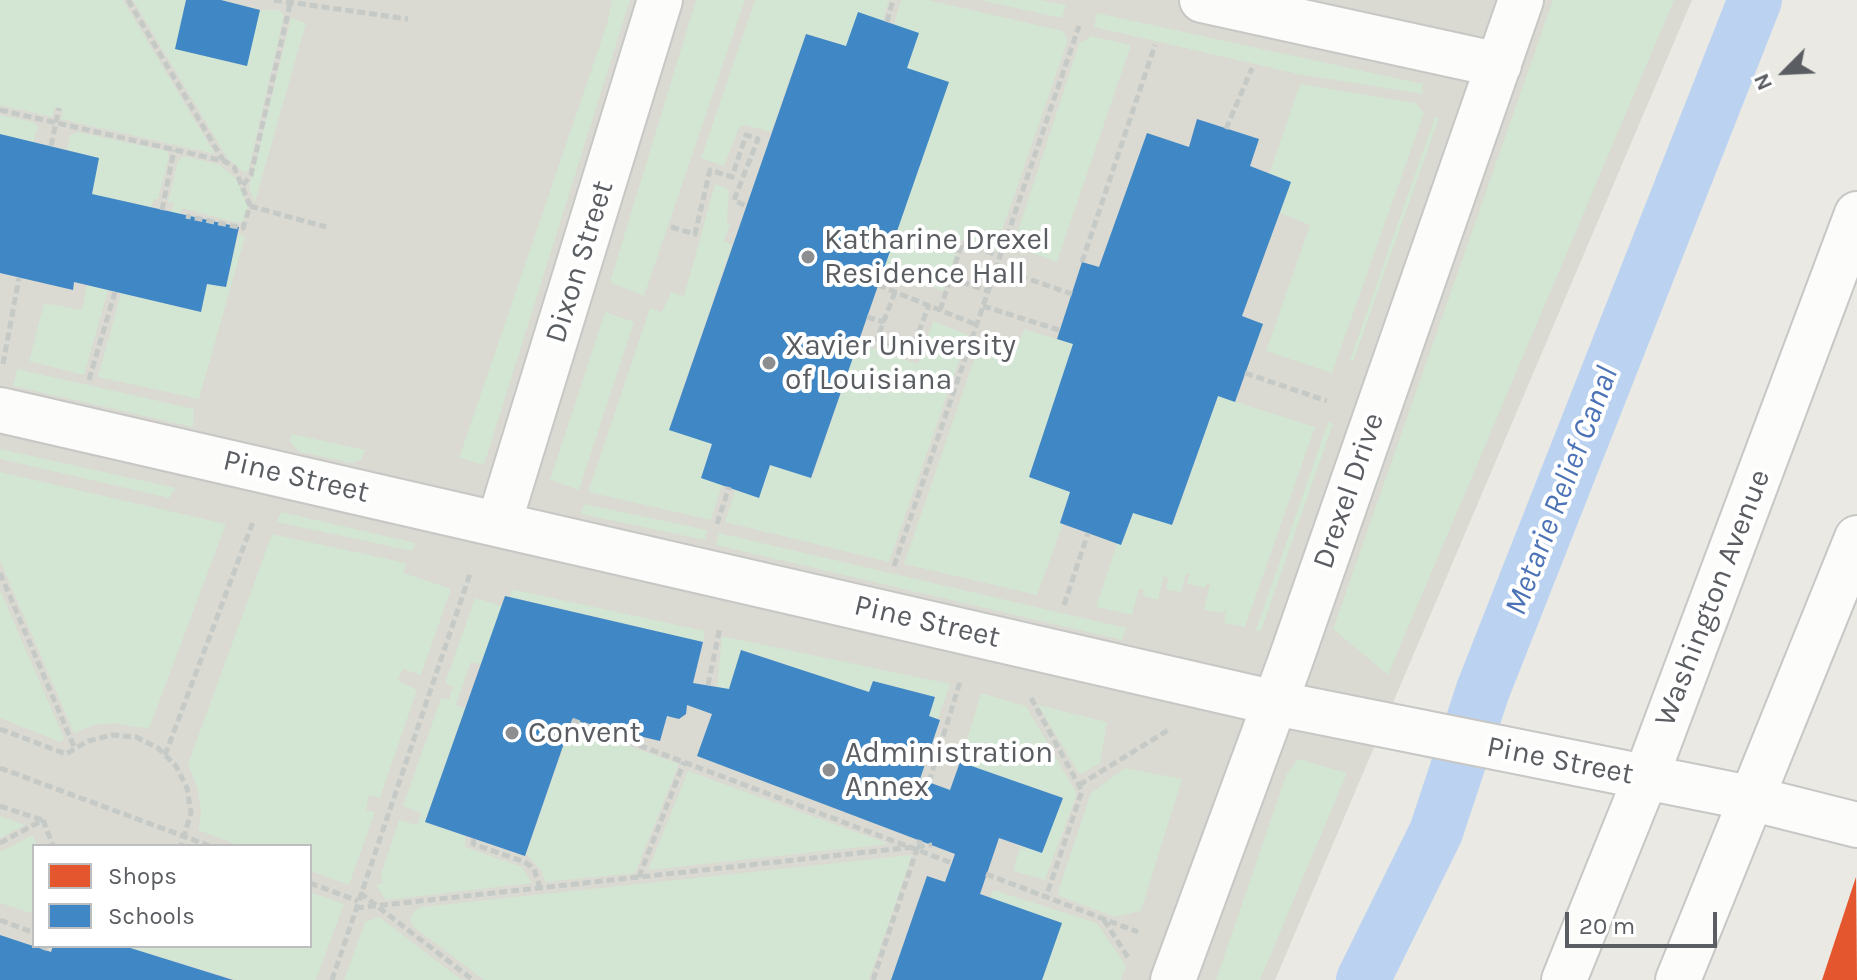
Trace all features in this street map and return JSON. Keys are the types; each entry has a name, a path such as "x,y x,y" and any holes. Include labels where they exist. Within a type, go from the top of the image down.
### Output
{"street":[{"name":"Dixon Street","path":"499,523 660,0"},
{"path":"1202,0 1322,12 1499,65"},
{"name":"Drexel Drive","path":"1154,973 1275,703 1521,0"},
{"name":"Washington Avenue","path":"1564,980 1646,777 1857,214"},
{"name":"Pine Street","path":"0,410 1275,703 1750,798 1857,825"},
{"path":"1678,980 1857,538"}],"path":[{"path":"128,0 224,161"},
{"path":"274,0 408,19"},
{"path":"887,22 893,0"},
{"path":"243,185 251,175 290,4"},
{"path":"894,567 1079,26"},
{"path":"1082,262 1155,45"},
{"path":"1226,129 1252,68"},
{"path":"51,146 59,108"},
{"path":"0,110 224,161 234,167 250,206 243,228 186,216"},
{"path":"671,227 695,234 710,170 732,177 746,135 758,139 734,200 746,206"},
{"path":"162,210 174,150"},
{"path":"250,206 326,227"},
{"path":"940,310 962,243 1000,256"},
{"path":"997,268 1072,294"},
{"path":"0,373 19,278"},
{"path":"950,278 988,291"},
{"path":"878,285 977,325"},
{"path":"89,381 115,292"},
{"path":"895,292 877,339 911,352 929,305"},
{"path":"983,306 1059,330"},
{"path":"867,317 884,322"},
{"path":"1245,373 1327,401"},
{"path":"716,527 729,487"},
{"path":"165,755 253,522"},
{"path":"1063,606 1088,533"},
{"path":"332,980 471,571"},
{"path":"0,573 75,749"},
{"path":"708,685 720,627"},
{"path":"929,782 960,682"},
{"path":"1030,698 1082,791 1046,897"},
{"path":"572,720 952,863"},
{"path":"0,729 66,754 88,741 112,735 136,737 165,755 176,766 187,788 191,813 182,844"},
{"path":"1079,785 1171,729"},
{"path":"639,877 684,762"},
{"path":"0,768 205,844"},
{"path":"0,806 43,820"},
{"path":"0,843 43,820"},
{"path":"43,820 52,844"},
{"path":"474,839 473,844 525,862 534,869 540,888"},
{"path":"873,980 920,840"},
{"path":"312,884 357,905 377,906 932,845"},
{"path":"986,874 1145,935"},
{"path":"360,893 473,980"},
{"path":"1103,919 1154,973"},
{"path":"0,920 32,932"}],"shaded area":[{"name":"Xavier University of Louisiana","path":"0,0 1692,0 1275,980 0,980"}],"green space":[{"path":"0,0 123,0 215,154 61,119 63,110 55,107 52,117 0,105"},
{"path":"133,0 186,0 175,49 246,66 260,10 279,10 284,15 249,169 245,173 228,159"},
{"path":"612,0 630,0 484,465 459,458 607,24"},
{"path":"696,0 745,0 644,296 610,282"},
{"path":"755,0 889,0 883,21 858,13 846,46 806,34 771,132 745,125 739,128 724,166 701,158"},
{"path":"901,0 928,0 1063,31 1068,40 995,251 961,239 943,291 884,268 948,82 907,68 894,24"},
{"path":"979,0 1041,0 1066,5 1062,18"},
{"path":"1553,0 1674,0 1388,675 1333,629"},
{"path":"1097,13 1423,84 1422,94 1298,74 1094,27"},
{"path":"291,18 306,23 255,202 249,188"},
{"path":"1091,36 1131,45 1057,262 1013,246 1079,44"},
{"path":"1300,84 1416,103 1424,113 1332,373 1266,351 1310,225 1280,213 1291,182 1269,174"},
{"path":"0,115 34,122 38,127 33,143 0,134"},
{"path":"1435,117 1439,118 1353,362 1350,360"},
{"path":"78,132 167,151 169,156 158,199 154,199 151,207 92,194 99,159 67,150 70,135"},
{"path":"183,156 218,164 236,178 248,207 244,221 239,223 182,208 180,214 171,212 174,203 168,202 178,161"},
{"path":"715,184 729,189 727,222 730,225 724,241 732,245 669,429 712,444 701,478 722,485 711,520 588,492 650,308 662,312 671,292 684,296"},
{"path":"238,233 245,237 199,399 98,377 121,293 201,312 207,284 226,287"},
{"path":"87,285 108,290 84,375 29,361 44,303 82,310"},
{"path":"605,312 634,322 579,490 550,480"},
{"path":"933,321 968,335 889,562 725,522 735,490 759,497 770,465 812,478 858,343 918,364"},
{"path":"1024,329 1073,344 1029,477 1070,492 1060,523 1063,524 1037,595 904,564 981,339 1016,350"},
{"path":"17,369 194,409 193,427 13,386"},
{"path":"1218,396 1315,427 1245,627 1224,623 1226,610 1221,613 1204,610 1210,584 1207,583 1205,588 1187,584 1189,574 1186,574 1181,592 1166,590 1168,578 1164,576 1158,600 1143,596 1144,590 1139,589 1132,615 1096,607 1117,543 1121,545 1133,513 1173,524"},
{"path":"1328,422 1333,424 1261,631 1256,630"},
{"path":"292,434 365,450 361,460 352,463 300,452 290,442"},
{"path":"0,449 176,488 169,498 0,459"},
{"path":"0,472 226,524 149,729 114,723 94,725 74,733 0,561"},
{"path":"584,504 707,530 705,540 581,514"},
{"path":"281,512 416,543 412,551 277,522"},
{"path":"719,533 1126,628 1122,640 716,545"},
{"path":"272,534 406,563 404,573 451,589 421,675 403,669 398,680 417,690 380,798 369,795 366,810 375,812 349,885 312,872 312,844 236,844 198,830 201,815 198,790 188,764"},
{"path":"511,589 705,631 703,642 510,597"},
{"path":"0,590 64,738 60,742 0,718"},
{"path":"475,598 502,606 481,664 471,662 456,705 465,708 425,822 466,836 465,847 522,867 532,883 386,900 376,885 383,882 381,874 399,820 417,825 421,813 403,806 441,698 449,699 453,687 445,683"},
{"path":"722,636 950,684 938,719 929,716 935,697 873,681 869,692 742,650 729,689 717,687"},
{"path":"981,693 1026,706 1077,794 1045,880 1013,871 1020,846 1042,852 1063,798 960,762"},
{"path":"1038,705 1107,722 1100,763 1080,775"},
{"path":"571,725 679,764 635,873 545,882 542,872 526,854"},
{"path":"1298,759 1347,773 1260,980 1216,980 1286,775"},
{"path":"1125,768 1182,779 1141,911 1114,917 1057,895 1091,793"},
{"path":"688,771 889,844 648,870"},
{"path":"0,816 25,825 0,838"},
{"path":"33,835 36,844 32,844 32,913 0,903 0,852"},
{"path":"912,855 869,980 484,980 414,927 410,920 413,912 421,907"},
{"path":"993,890 1097,923 1126,966 1121,980 1042,980 1062,923 990,898"},
{"path":"312,893 344,904 316,980 236,980 131,948 312,948"},
{"path":"379,917 462,980 344,980 365,922"}],"building: Shops":[{"path":"1856,877 1857,980 1822,980"}],"building: Schools":[{"path":"186,0 221,0 260,10 247,66 175,49"},
{"name":"Katharine Drexel Residence Hall","path":"858,12 919,33 907,68 949,82 811,478 770,465 759,498 701,478 712,444 669,430 806,34 846,46"},
{"path":"1197,119 1259,139 1250,166 1291,182 1242,316 1263,324 1235,402 1218,396 1172,525 1133,513 1121,545 1060,523 1070,492 1029,477 1073,344 1057,339 1082,262 1099,267 1147,133 1189,147"},
{"path":"0,134 99,158 92,194 239,227 226,287 207,284 201,312 74,282 73,290 0,273"},
{"path":"505,596 703,642 693,683 729,689 741,650 869,692 873,681 935,697 929,716 940,720 920,779 950,790 960,762 1063,798 1042,853 999,838 980,894 1062,923 1042,980 891,980 927,876 945,882 955,854 697,756 712,714 687,705 686,714 679,719 667,716 660,741 572,720 525,856 425,822"},
{"path":"0,935 51,952 52,948 130,948 233,980 0,980"}],"waterway":[{"name":"Metarie Relief Canal","path":"1363,980 1436,832 1483,690 1755,0"}],"place":[{"name":"Katharine Drexel Residence Hall","path":"808,257"},
{"name":"Xavier University of Louisiana","path":"769,363"},
{"name":"Convent","path":"512,733"},
{"name":"Administration Annex","path":"829,770"}]}
